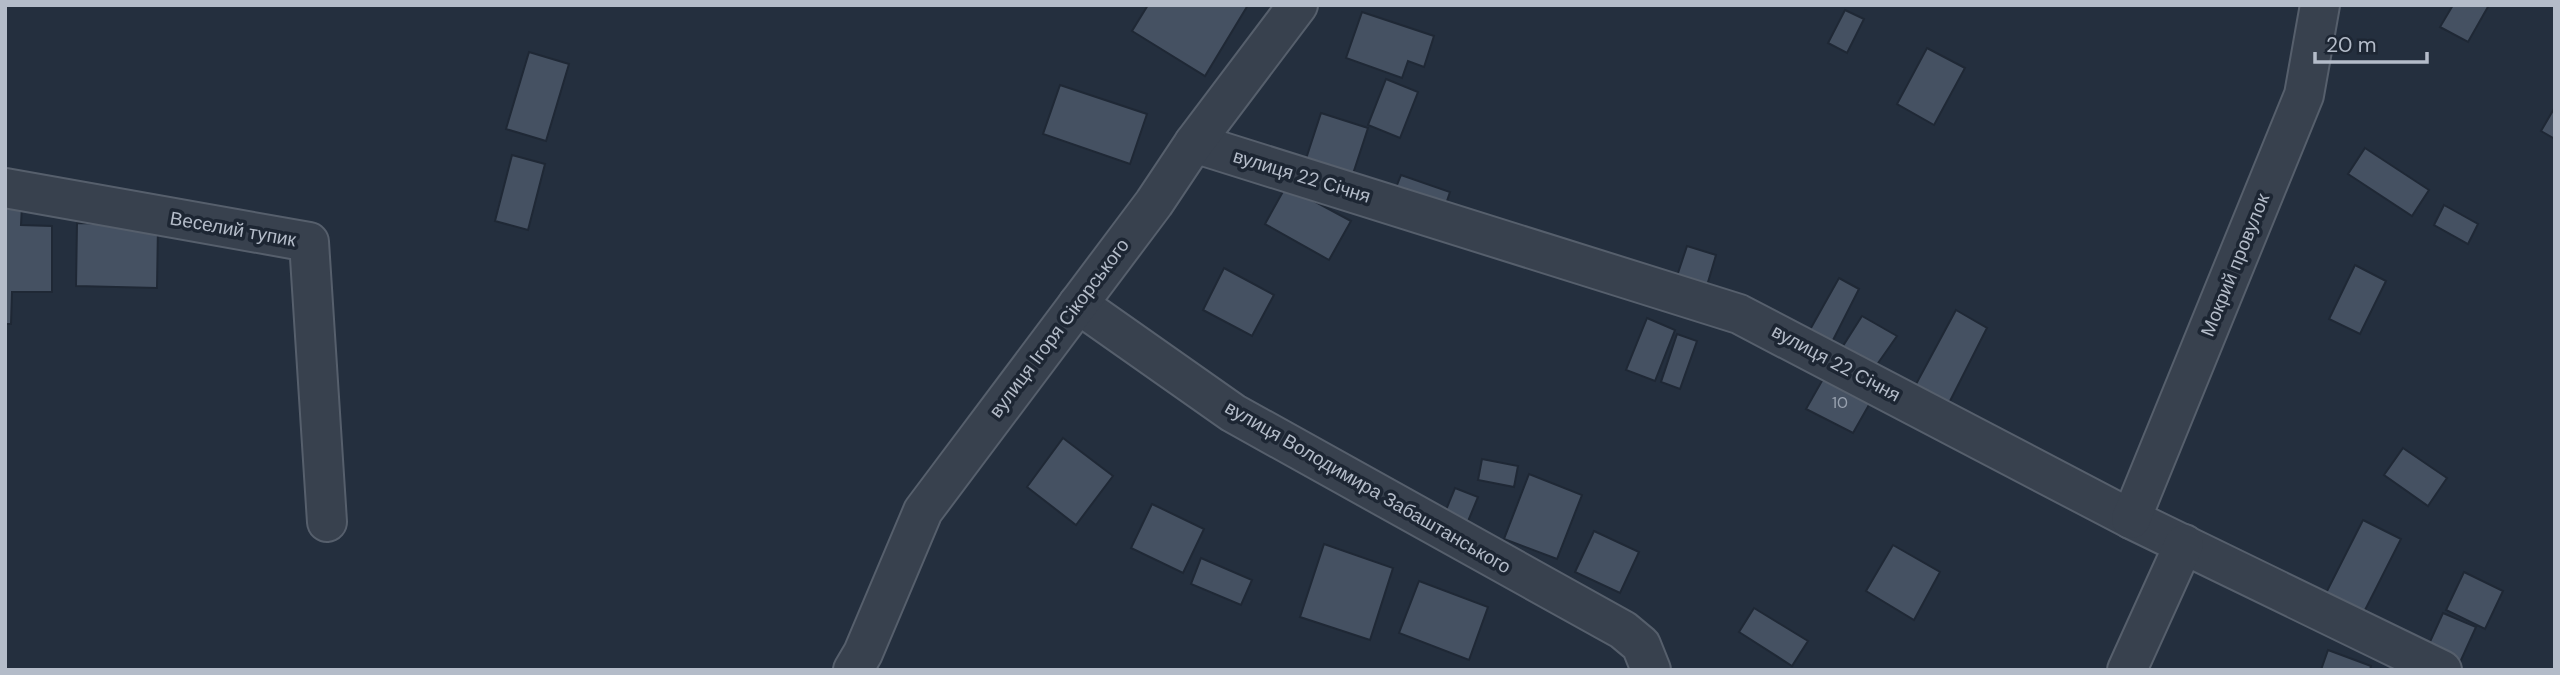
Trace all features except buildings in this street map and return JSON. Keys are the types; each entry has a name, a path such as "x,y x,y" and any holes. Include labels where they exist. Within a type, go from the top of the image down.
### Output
{"street":[{"name":"вулиця Ігоря Сікорського","path":"865,664 923,511 1154,203 1194,143 1298,5"},
{"name":"Мокрий провулок","path":"2131,519 2304,95 2320,5"},
{"name":"вулиця 22 Січня","path":"1194,143 1740,314 2131,519 2442,670"},
{"name":"Веселий тупик","path":"5,188 309,242 327,522"},
{"name":"вулиця Володимира Забаштанського","path":"1078,303 1233,413 1623,630 1641,645 1651,670"},
{"path":"2127,670 2184,544"}]}
